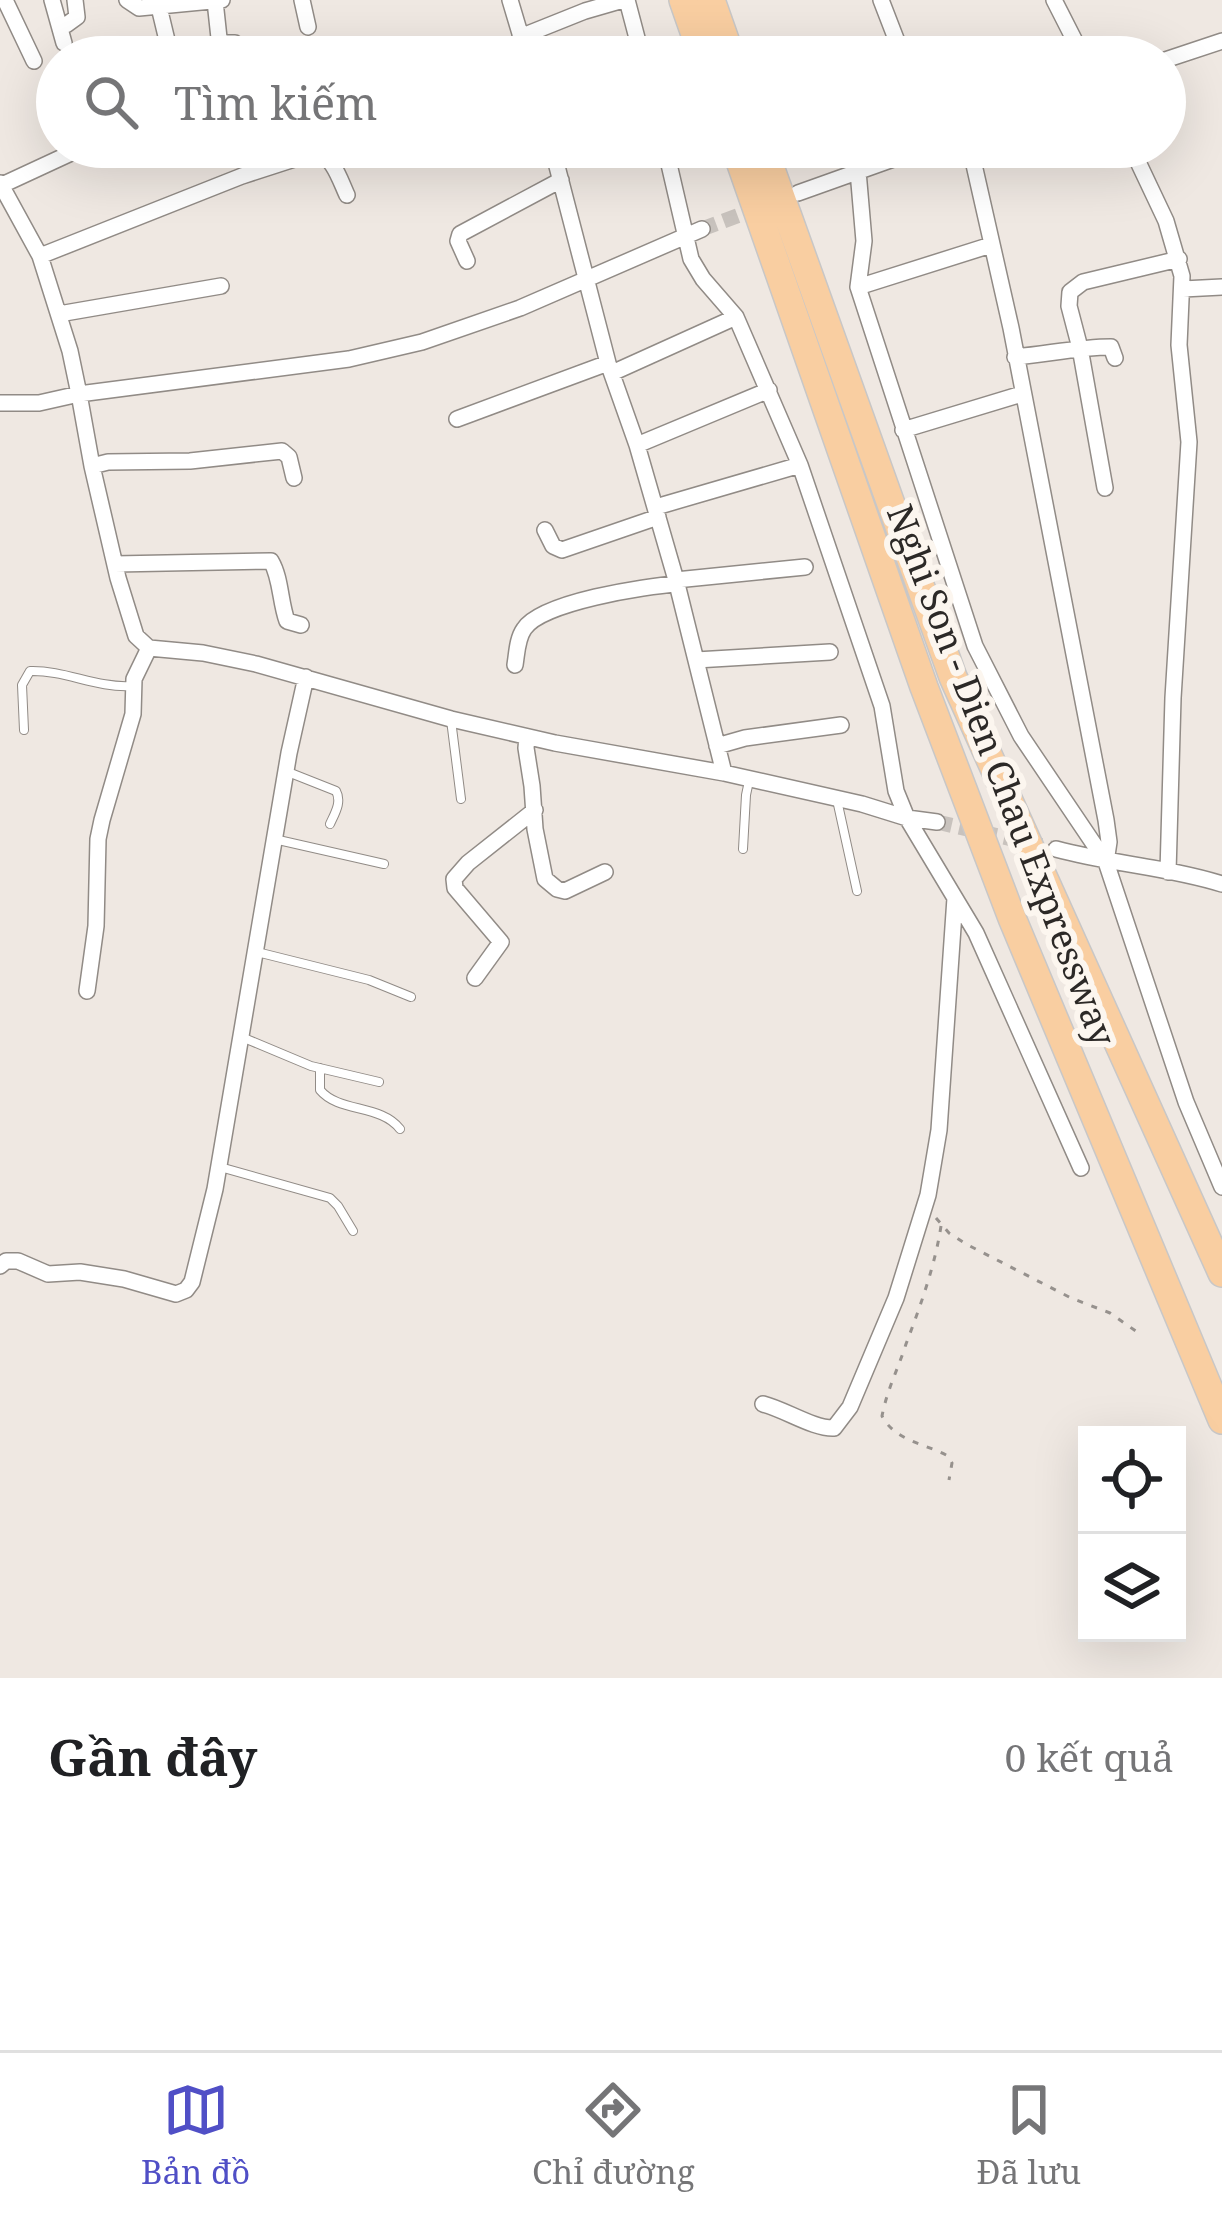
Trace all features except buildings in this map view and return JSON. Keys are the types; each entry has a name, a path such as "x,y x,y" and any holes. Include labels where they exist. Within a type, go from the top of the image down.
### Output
{"highway":[{"path":"683,0 696,36"},
{"path":"711,0 724,36"},
{"name":"Nghi Son - Dien Chau Expressway","path":"742,168 916,665 1012,918 1222,1420"},
{"name":"Nghi Son - Dien Chau Expressway","path":"771,168 952,676 1222,1273"}],"street":[{"path":"4,0 34,61"},
{"path":"52,0 65,34 77,17 75,0"},
{"path":"127,0 139,8 219,0 219,36"},
{"path":"302,0 308,27"},
{"path":"510,0 520,36"},
{"path":"522,36 625,0 636,36"},
{"path":"881,0 895,36"},
{"path":"1054,0 1072,36"},
{"path":"159,7 166,36"},
{"path":"1186,53 1222,41"},
{"path":"37,168 1,184 40,256 59,314 115,563 136,635 149,648 203,653 451,719 724,773 937,822"},
{"path":"40,256 267,168"},
{"path":"333,168 347,195"},
{"path":"557,168 610,368 677,582 724,773"},
{"path":"670,168 691,259 736,317 800,465 883,706 896,791 907,818 976,933 1082,1168"},
{"path":"797,193 867,168"},
{"path":"974,168 1106,820 1106,862"},
{"path":"1140,168 1166,221 1183,289 1179,345 1189,442 1168,872"},
{"path":"858,171 864,241 858,287 975,646 1021,736 1106,862 1186,1102 1222,1187"},
{"path":"467,261 458,241 460,234 561,181"},
{"path":"0,404 39,403 374,354 488,320 703,229"},
{"path":"858,287 991,245"},
{"path":"1105,488 1070,292 1083,282 1179,259"},
{"path":"59,314 220,286"},
{"path":"1183,289 1222,287"},
{"path":"457,419 610,368 736,317"},
{"path":"1015,357 1111,347 1115,358"},
{"path":"637,446 769,390"},
{"path":"903,430 1022,394"},
{"path":"92,466 282,451 294,478"},
{"path":"545,530 553,546 562,550 657,512 800,465"},
{"path":"115,563 271,562 287,621 301,625"},
{"path":"515,665 524,630 539,616 571,604 677,582 805,567"},
{"path":"87,991 96,926 98,839 133,714 133,686 149,648"},
{"path":"696,660 830,652"},
{"path":"0,1266 18,1261 48,1274 80,1272 124,1279 166,1293 182,1293 192,1282 218,1167 306,677"},
{"path":"717,746 841,724"},
{"path":"527,736 542,869 549,885 572,890 605,872"},
{"path":"475,978 501,942 461,896 454,879 535,810"},
{"path":"1056,849 1222,884"},
{"path":"763,1404 826,1430 834,1428 896,1298 926,1201 939,1130 955,896"}],"lane":[{"path":"24,730 22,685 30,671 108,686 133,686"},
{"path":"451,719 461,799"},
{"path":"286,771 335,791 338,806 330,824"},
{"path":"743,849 750,780"},
{"path":"837,799 857,892"},
{"path":"274,839 384,864"},
{"path":"256,951 369,980 411,997"},
{"path":"239,1035 320,1068 379,1082"},
{"path":"320,1068 320,1090 328,1099 392,1120 400,1129"},
{"path":"218,1167 330,1198 352,1231"}],"path":[{"path":"926,1201 941,1226 966,1244 1071,1298 1111,1313 1140,1334"},
{"path":"941,1226 882,1416 891,1430 948,1456 952,1463 949,1480"}],"tunnel":[{"path":"702,229 761,207"},
{"path":"937,822 1056,849"}]}
